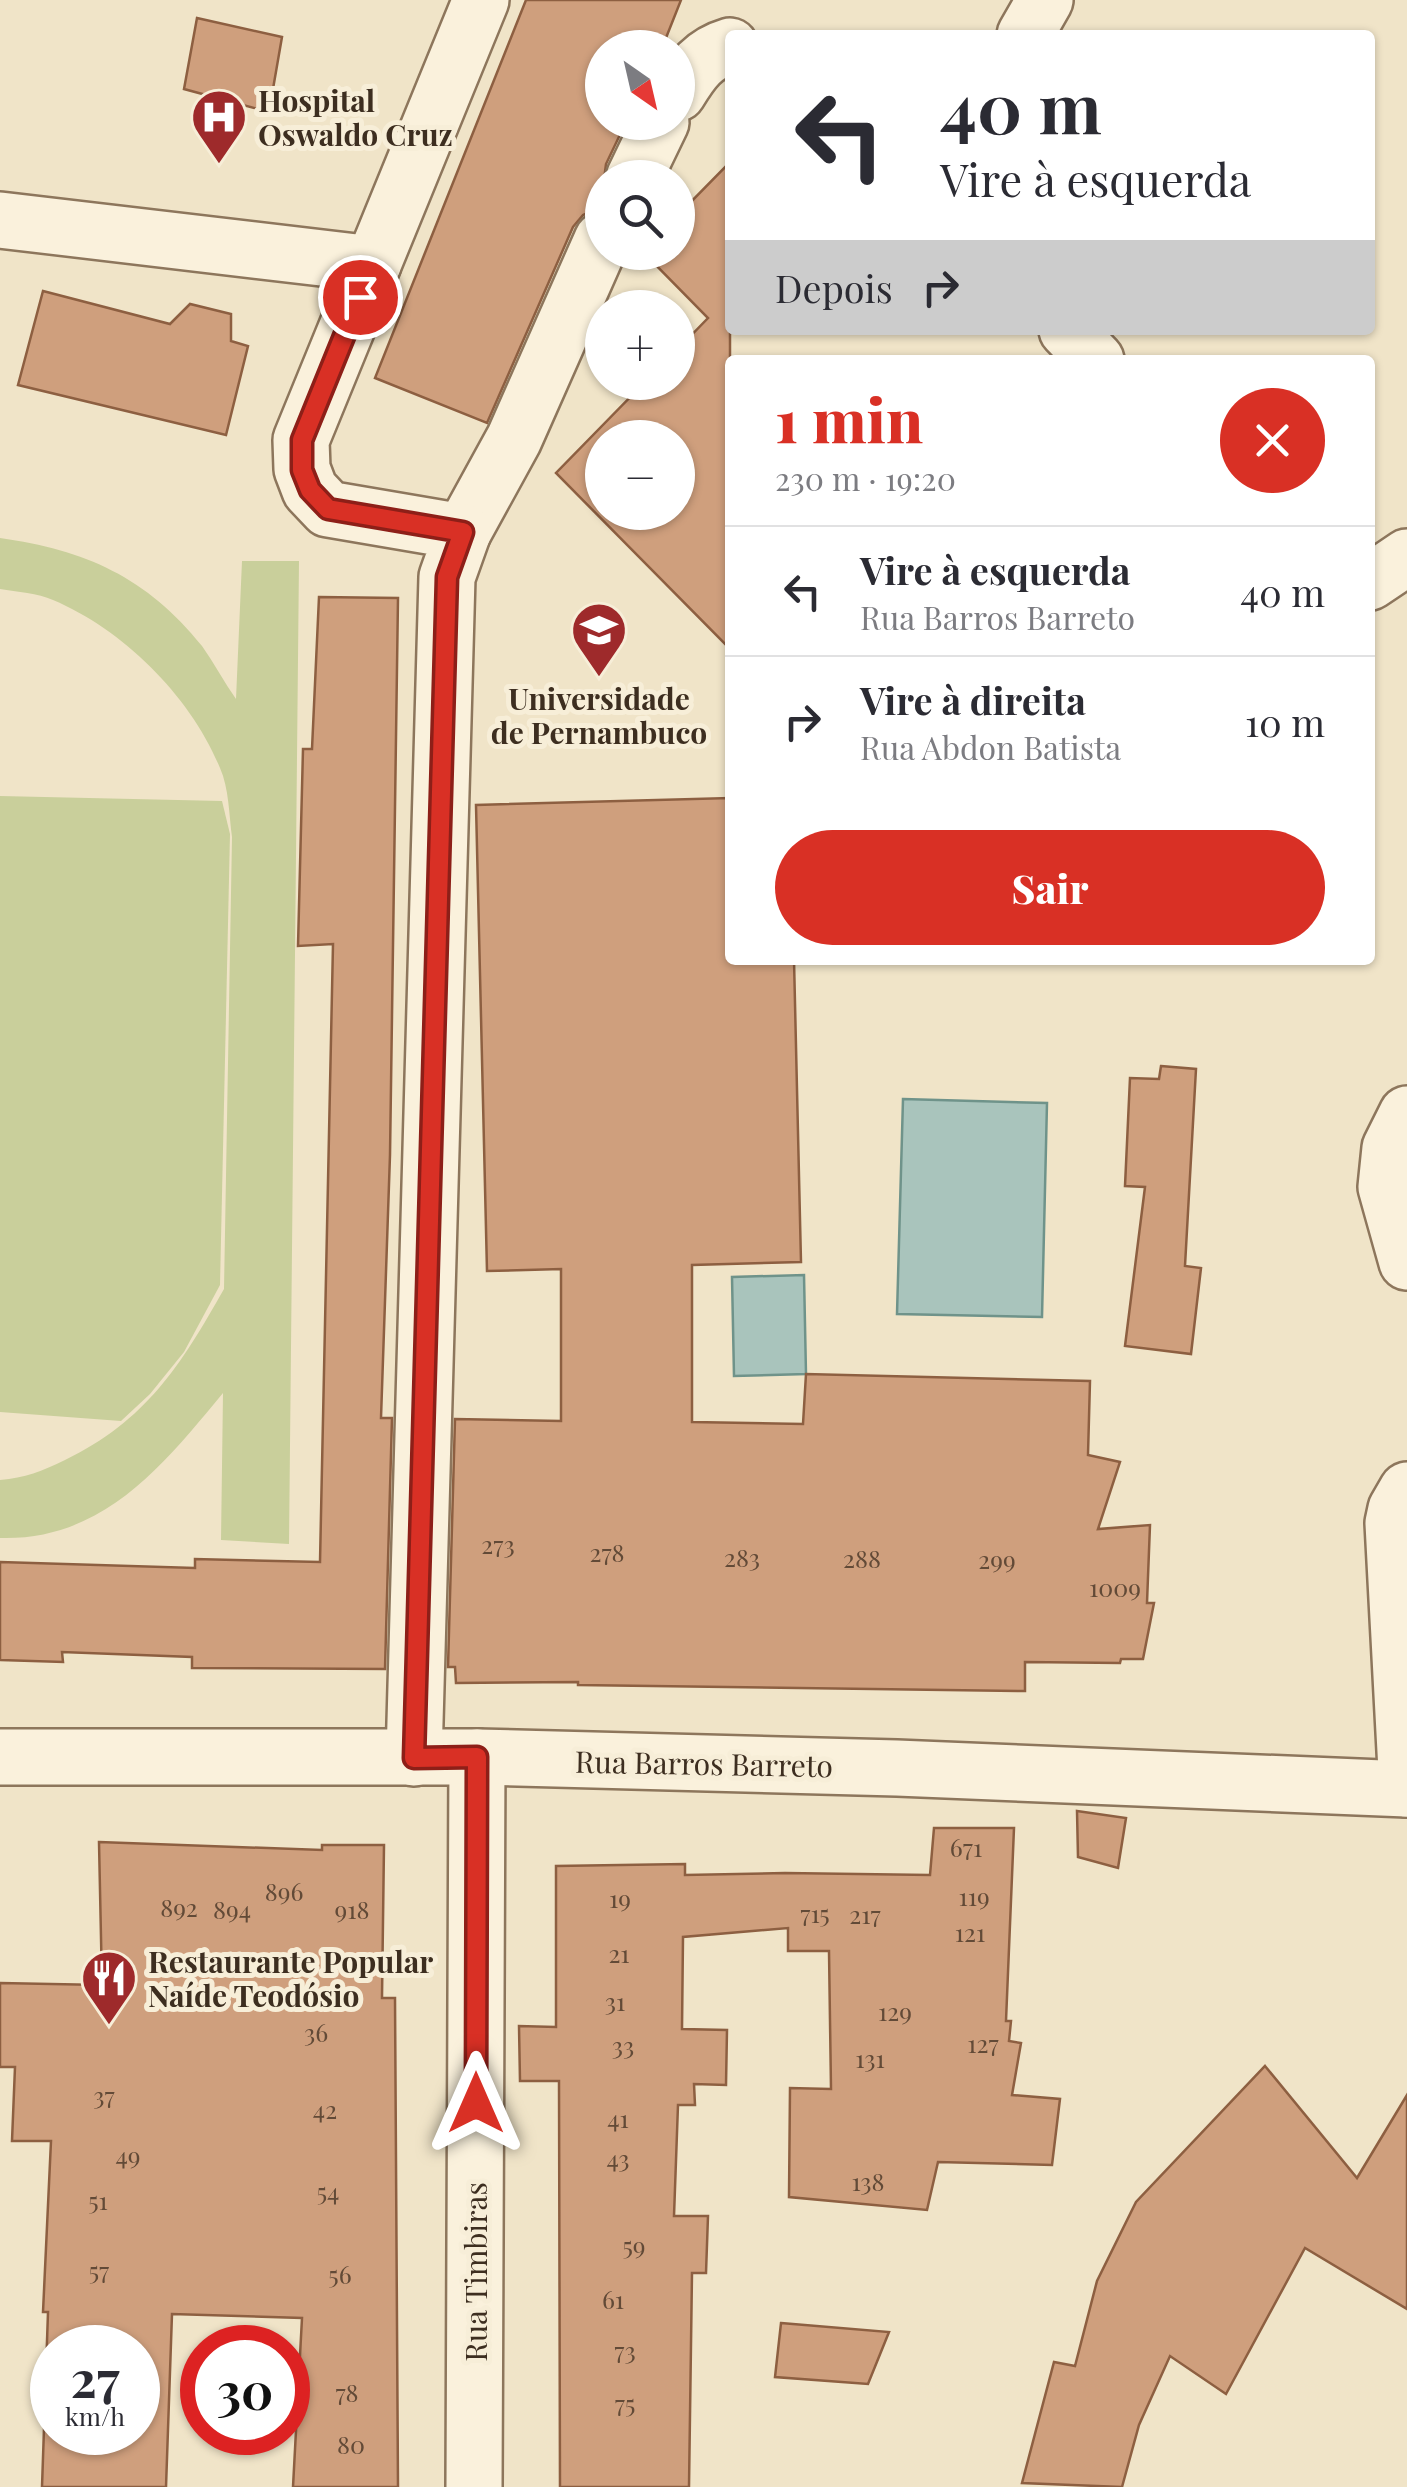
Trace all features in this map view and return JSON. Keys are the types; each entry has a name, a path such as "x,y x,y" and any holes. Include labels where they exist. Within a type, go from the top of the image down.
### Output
{"street":[{"path":"455,554 328,509 310,490 302,470 302,440 481,0"},
{"path":"1029,30 1045,0"},
{"path":"695,70 710,53 725,48"},
{"path":"0,220 374,264"},
{"path":"414,1758 455,554 514,439 589,270"},
{"path":"1072,335 1091,355"},
{"path":"1375,579 1407,557"},
{"path":"1407,1114 1390,1148 1386,1187 1407,1262"},
{"path":"1407,1490 1396,1509 1394,1523 1407,1789"},
{"name":"Rua Barros Barreto","path":"0,1757 477,1757 897,1768 1407,1789"},
{"name":"Rua Timbiras","path":"474,2487 477,1757"}],"green space":[{"path":"0,538 87,559 136,585 181,622 202,646 236,699 242,561 299,561 289,1544 221,1540 223,1393 154,1471 101,1512 70,1527 37,1536 0,1538 0,1480 25,1476 65,1460 118,1428 140,1409 176,1366 224,1289 232,837 223,776 192,716 152,669 105,629 47,598 0,589"},
{"path":"0,796 222,801 230,834 220,1285 184,1352 150,1394 121,1421 0,1412"}],"water":[{"path":"903,1099 1047,1103 1042,1317 897,1314"},
{"path":"804,1275 806,1374 734,1376 732,1277"}],"building":[{"path":"526,0 681,0 669,30 585,30 585,140 617,140 608,160 585,160 585,214 573,227 487,423 375,378"},
{"path":"197,18 282,37 269,112 184,89"},
{"path":"725,167 725,335 730,335 730,355 725,355 725,644 612,530 695,530 695,420 608,420 627,400 695,400 695,331 708,318 695,305 695,290 680,290 661,270 695,270 695,198"},
{"path":"43,291 170,324 190,304 231,314 231,341 248,346 226,435 18,385"},
{"path":"585,443 585,502 556,473"},
{"path":"319,597 398,598 390,1155 381,1418 392,1418 385,1669 192,1668 192,1657 62,1652 63,1662 0,1660 0,1562 195,1568 195,1559 320,1562 333,944 298,946 303,749 312,749"},
{"path":"725,798 725,965 794,965 801,1262 692,1265 692,1422 803,1424 806,1374 1090,1381 1088,1455 1120,1462 1098,1529 1150,1525 1147,1603 1154,1603 1143,1659 1121,1659 1120,1663 1025,1662 1025,1691 456,1683 455,1667 448,1667 455,1419 561,1421 561,1269 487,1271 476,805"},
{"path":"1161,1066 1196,1069 1185,1266 1201,1268 1191,1354 1125,1346 1145,1187 1125,1186 1130,1078 1159,1079"},
{"path":"1077,1811 1126,1818 1118,1868 1078,1857"},
{"path":"934,1828 1014,1828 1006,2021 1011,2021 1009,2041 1021,2043 1012,2095 1060,2099 1052,2165 938,2162 927,2210 789,2197 790,2088 831,2089 829,1951 788,1951 788,1928 683,1937 682,2029 727,2030 726,2085 694,2084 695,2105 678,2105 674,2216 708,2216 706,2273 692,2273 689,2487 560,2487 559,2081 520,2081 519,2026 556,2027 556,1866 685,1864 685,1875 930,1875"},
{"path":"99,1842 322,1850 322,1845 384,1845 382,1998 395,1998 398,2487 293,2487 295,2455 310,2455 310,2325 302,2325 302,2318 172,2314 166,2487 42,2487 43,2455 160,2455 160,2325 48,2325 48,2312 43,2312 51,2141 12,2141 15,2067 0,2067 0,1983 102,1985"},
{"path":"1265,2066 1357,2178 1407,2095 1407,2309 1305,2248 1226,2394 1170,2356 1139,2425 1122,2487 1022,2483 1054,2362 1075,2366 1097,2281 1136,2202"},
{"path":"781,2323 889,2332 868,2384 775,2377"}],"place":[{"name":"Hospital Oswaldo Cruz","path":"219,166"},
{"name":"Universidade de Pernambuco","path":"599,679"},
{"name":"Restaurante Popular Naíde Teodósio","path":"109,2027"}],"route":[{"path":"360,297 302,440 302,470 310,490 328,509 463,532 447,577 414,1758 477,1757 476,2103"}]}
